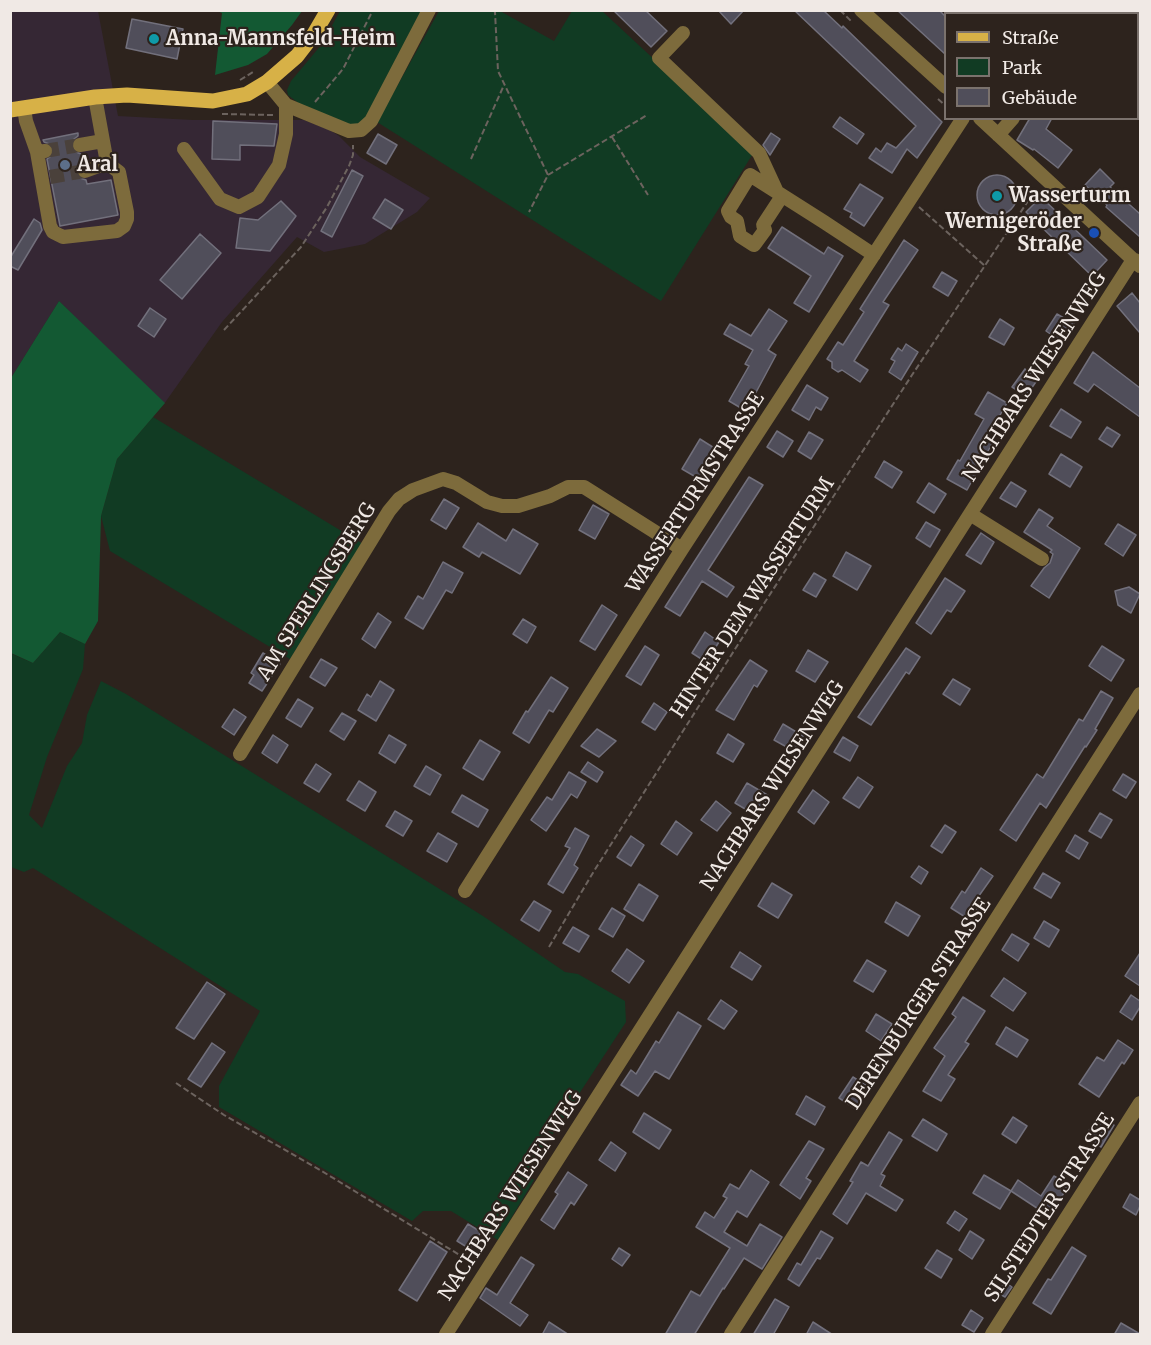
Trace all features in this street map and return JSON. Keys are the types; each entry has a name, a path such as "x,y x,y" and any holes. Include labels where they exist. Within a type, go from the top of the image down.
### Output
{"main road":[{"path":"17,109 96,97 127,95 213,101 247,94 267,82 297,56 314,34 328,10"}],"street":[{"path":"267,82 286,105 349,130 361,130 371,121 429,10"},
{"path":"861,10 944,86"},
{"path":"683,33 659,58 759,153 780,194"},
{"path":"17,109 26,121 41,152 46,178 50,226 57,236 117,231 124,226 127,212 119,172 107,163 96,97"},
{"path":"184,149 220,199 239,207 258,197 279,165 286,134 286,105"},
{"name":"WASSERTURMSTRASSE","path":"465,891 682,549 962,120"},
{"path":"982,120 1138,263"},
{"path":"998,135 1010,120"},
{"path":"80,145 103,141"},
{"path":"85,171 107,163"},
{"path":"780,194 763,225 765,230 754,245 740,236 737,221 728,211 750,176 780,194 874,255"},
{"name":"NACHBARS WIESENWEG","path":"446,1335 1129,266 1138,263"},
{"name":"AM SPERLINGSBERG","path":"240,754 389,511 399,499 413,490 442,479 456,483 487,502 502,506 518,506 550,496 568,487 584,487 682,549"},
{"path":"970,514 1042,559"},
{"name":"DERENBURGER STRASSE","path":"731,1335 1140,694"},
{"name":"SILSTEDTER STRASSE","path":"992,1335 1140,1103"}],"path":[{"path":"305,114 343,69 373,10"},
{"path":"493,10 495,12 498,71 548,175"},
{"path":"236,82 255,71"},
{"path":"471,159 504,84"},
{"path":"529,212 548,175 647,115"},
{"path":"224,330 290,261 316,226 353,155 349,130"},
{"path":"612,137 648,195"},
{"name":"HINTER DEM WASSERTURM","path":"549,947 594,871 765,602 984,265 1044,177"},
{"path":"910,199 984,265"},
{"path":"176,1083 224,1115 320,1170 486,1272"}],"shaded area":[{"path":"11,11 98,11 118,116 193,120 304,120 330,130 360,157 430,198 417,212 365,244 324,252 297,237 222,322 164,404 59,301 11,378"}],"green space":[{"path":"217,11 302,11 267,54 248,65 215,75 222,13"},
{"path":"340,11 422,11 367,117 359,124 352,126 301,105 288,95 287,90 291,81 322,44"},
{"path":"439,11 500,11 554,41 572,11 602,11 754,152 661,301 377,122"},
{"path":"59,301 165,403 117,459 101,516 98,621 85,644 60,632 33,663 11,653 11,378"},
{"path":"153,417 363,544 290,659 110,551 101,516 117,459"},
{"path":"60,632 85,644 83,669 47,757 29,815 42,828 67,766 82,743 87,715 101,681 126,694 483,916 565,972 578,974 625,1001 626,1022 526,1175 534,1180 498,1240 451,1211 423,1211 412,1221 219,1107 219,1086 260,1011 33,868 24,872 11,867 10,653 33,663"}],"building":[{"path":"613,10 645,10 667,31 651,47"},
{"path":"718,10 744,10 731,24"},
{"path":"794,10 823,10 842,28 843,26 942,122 917,158 907,149 892,173 869,158 876,148 881,152 887,143 896,148 916,126"},
{"path":"897,10 939,10 944,15 944,53"},
{"name":"Anna-Mannsfeld-Heim","path":"132,19 183,29 177,59 126,48"},
{"path":"840,117 864,134 857,144 833,127"},
{"path":"1029,120 1051,120 1046,129 1072,150 1058,168 1034,149 1017,140"},
{"path":"213,121 277,124 274,146 240,145 240,160 212,159"},
{"path":"78,133 71,146 74,151 81,154 83,162 78,166 77,175 86,180 87,184 111,180 118,215 60,226 47,159 53,155 54,149 52,145 43,140"},
{"path":"771,133 780,139 770,155 763,145"},
{"path":"378,134 397,145 386,164 367,153"},
{"path":"1100,169 1114,183 1110,187 1140,214 1140,237 1085,185"},
{"path":"352,170 363,176 332,237 321,231"},
{"name":"Wasserturm","path":"997,175 1005,176 1011,181 1016,187 1016,203 1011,209 1005,214 997,215 989,214 983,209 978,203 977,195 978,187 983,181 989,176"},
{"path":"860,184 883,198 864,226 850,217 852,213 844,209"},
{"path":"1041,197 1107,260 1092,276 1026,212"},
{"path":"385,199 403,210 391,229 373,218"},
{"path":"281,201 296,216 270,251 236,248 240,218 258,220"},
{"path":"34,219 40,223 42,230 18,270 10,266 10,258"},
{"path":"782,227 824,254 828,247 843,256 809,312 794,303 811,276 768,248"},
{"path":"200,234 221,253 182,299 160,280"},
{"path":"904,240 918,250 883,302 889,305 854,361 868,370 860,382 842,370 838,372 832,368 832,362 827,359 838,342 843,345 864,312 860,309"},
{"path":"942,272 957,281 948,296 933,287"},
{"path":"1132,293 1140,303 1140,333 1117,306"},
{"path":"150,308 166,319 154,337 138,326"},
{"path":"769,309 787,321 768,350 776,355 746,411 729,401 749,366 745,364 753,350 724,334 730,324 751,336"},
{"path":"1057,314 1074,324 1062,342 1046,331"},
{"path":"1000,319 1014,328 1004,345 989,337"},
{"path":"906,344 918,352 901,380 889,372 895,361 891,359 898,348 902,351"},
{"path":"1093,352 1140,388 1140,417 1094,384 1088,392 1074,383"},
{"path":"1025,369 1038,379 1026,396 1012,387"},
{"path":"807,385 828,398 821,410 816,407 809,420 792,410"},
{"path":"988,392 1007,403 988,436 994,440 967,490 947,479 984,419 975,414"},
{"path":"1061,409 1081,422 1071,438 1050,426"},
{"path":"1107,427 1120,435 1112,447 1099,439"},
{"path":"777,431 793,441 783,457 767,447"},
{"path":"809,432 823,440 811,459 798,451"},
{"path":"700,439 719,451 701,480 682,469"},
{"path":"1061,454 1082,467 1070,487 1049,474"},
{"path":"884,461 902,472 892,488 875,477"},
{"path":"749,477 763,485 708,570 734,587 727,597 702,581 680,616 665,607"},
{"path":"1011,482 1026,491 1016,507 1000,498"},
{"path":"929,483 946,494 934,513 917,502"},
{"path":"444,499 459,508 446,529 431,520"},
{"path":"593,505 609,514 595,539 579,530"},
{"path":"1039,509 1053,518 1047,526 1080,548 1049,598 1031,586 1050,563 1052,550 1024,532"},
{"path":"926,522 940,530 930,547 916,538"},
{"path":"478,523 506,541 513,529 538,544 520,574 482,552 479,557 463,547"},
{"path":"1118,524 1136,535 1123,556 1105,544"},
{"path":"981,533 994,542 981,564 966,555"},
{"path":"846,552 871,566 857,590 833,576"},
{"path":"443,562 463,573 452,593 446,590 423,629 405,618 418,596 423,599"},
{"path":"814,573 826,580 816,597 803,590"},
{"path":"945,578 965,591 951,612 947,610 931,634 916,623"},
{"path":"1129,587 1140,594 1131,613 1118,605 1115,591"},
{"path":"602,605 617,615 595,650 580,641"},
{"path":"378,613 391,622 375,648 362,639"},
{"path":"523,619 536,627 527,643 513,634"},
{"path":"705,632 719,642 706,662 692,653"},
{"path":"645,646 659,655 641,685 626,676"},
{"path":"1102,646 1124,660 1111,681 1089,666"},
{"path":"906,648 920,657 909,674 906,672 871,725 858,717"},
{"path":"808,650 828,662 815,682 796,671"},
{"path":"263,653 280,664 262,691 249,683 254,675 251,673"},
{"path":"321,659 337,668 325,686 310,677"},
{"path":"750,660 767,671 757,687 754,685 734,720 716,710"},
{"path":"551,677 568,688 553,712 549,710 529,743 513,733"},
{"path":"953,679 970,689 960,705 943,694"},
{"path":"380,681 394,690 376,721 358,710 367,694 371,697"},
{"path":"1101,691 1113,698 1095,729 1097,730 1046,808 1040,803 1016,841 1000,830 1037,774 1043,778 1079,719 1083,721"},
{"path":"298,699 313,708 301,727 286,718"},
{"path":"654,703 667,712 655,730 642,722"},
{"path":"234,709 246,717 234,735 222,727"},
{"path":"342,713 356,721 344,740 330,731"},
{"path":"783,724 803,736 794,751 774,740"},
{"path":"597,729 616,741 599,757 581,746"},
{"path":"728,734 744,744 733,762 717,753"},
{"path":"273,735 288,745 277,763 262,753"},
{"path":"389,735 406,745 395,763 379,753"},
{"path":"843,737 858,746 850,761 834,752"},
{"path":"480,740 500,752 483,780 463,768"},
{"path":"588,762 603,772 597,782 581,772"},
{"path":"316,764 331,774 319,792 304,783"},
{"path":"426,766 441,775 430,795 414,786"},
{"path":"569,772 586,782 577,798 571,794 546,831 531,820 547,797 552,800"},
{"path":"1123,774 1136,782 1126,798 1113,790"},
{"path":"858,777 873,787 859,808 843,798"},
{"path":"359,781 376,792 365,811 347,800"},
{"path":"747,783 769,796 757,816 735,803"},
{"path":"813,790 829,802 814,824 798,812"},
{"path":"462,795 488,810 478,827 452,812"},
{"path":"716,801 731,813 717,831 701,820"},
{"path":"395,811 412,821 403,836 386,826"},
{"path":"1100,813 1112,820 1101,838 1089,831"},
{"path":"676,821 692,833 677,855 661,844"},
{"path":"945,825 956,832 942,853 931,846"},
{"path":"575,828 589,836 574,865 578,868 563,893 548,884 570,848 565,846"},
{"path":"438,833 457,844 447,862 427,851"},
{"path":"1075,835 1088,843 1079,859 1066,851"},
{"path":"631,836 644,845 631,866 617,857"},
{"path":"919,866 928,872 921,884 911,877"},
{"path":"981,868 993,876 976,900 980,903 970,920 951,908 962,891 965,893"},
{"path":"1043,873 1060,883 1051,898 1034,888"},
{"path":"772,883 792,895 778,918 758,906"},
{"path":"639,884 658,896 643,921 624,909"},
{"path":"534,901 551,911 539,931 521,920"},
{"path":"896,902 920,916 908,936 885,922"},
{"path":"612,908 625,916 613,937 599,929"},
{"path":"1044,921 1059,930 1049,947 1034,938"},
{"path":"573,927 589,936 579,952 563,943"},
{"path":"1012,934 1029,944 1018,961 1002,950"},
{"path":"627,949 644,961 629,983 612,971"},
{"path":"740,952 761,966 752,980 731,967"},
{"path":"1140,953 1140,986 1125,976"},
{"path":"867,960 886,971 873,992 854,981"},
{"path":"1004,978 1026,993 1013,1011 991,996"},
{"path":"207,982 225,994 194,1039 176,1028"},
{"path":"1131,995 1140,1001 1140,1007 1132,1020 1120,1012"},
{"path":"963,997 985,1011 965,1042 969,1044 948,1075 955,1079 941,1101 923,1091 945,1056 934,1048 956,1017 952,1014"},
{"path":"721,1000 737,1011 724,1029 708,1019"},
{"path":"678,1012 701,1026 669,1079 655,1071 638,1096 621,1085 631,1070 636,1074 656,1041 659,1043"},
{"path":"876,1014 892,1024 881,1041 866,1031"},
{"path":"1006,1027 1028,1040 1017,1057 996,1044"},
{"path":"1118,1040 1133,1050 1124,1064 1122,1062 1099,1097 1079,1084 1097,1057 1104,1061"},
{"path":"212,1043 225,1052 201,1087 188,1079"},
{"path":"853,1077 870,1088 856,1109 839,1098"},
{"path":"806,1096 825,1107 815,1125 796,1114"},
{"path":"644,1113 671,1130 659,1149 633,1132"},
{"path":"1099,1115 1114,1125 1101,1147 1085,1137"},
{"path":"1013,1117 1027,1126 1016,1143 1002,1134"},
{"path":"923,1119 947,1134 937,1151 912,1136"},
{"path":"889,1132 902,1140 881,1174 885,1176 880,1186 903,1200 896,1211 866,1193 847,1224 833,1214 853,1182 850,1181 861,1162 868,1166"},
{"path":"809,1141 824,1149 806,1178 811,1181 800,1199 780,1185"},
{"path":"611,1142 626,1153 615,1171 599,1160"},
{"path":"751,1170 769,1182 747,1217 737,1211 724,1232 747,1246 760,1224 782,1237 762,1269 744,1258 694,1335 665,1335 691,1291 700,1296 730,1248 696,1227 705,1212 714,1218 727,1198 723,1196 730,1184 739,1189"},
{"path":"568,1172 587,1185 574,1205 571,1202 554,1229 541,1220 558,1194 555,1192"},
{"path":"984,1175 1011,1191 1000,1209 973,1193"},
{"path":"1054,1176 1069,1185 1049,1216 1011,1191 1018,1180 1041,1196"},
{"path":"1130,1194 1140,1200 1136,1215 1123,1207"},
{"path":"955,1211 967,1219 959,1231 947,1223"},
{"path":"468,1224 481,1232 470,1249 457,1241"},
{"path":"821,1231 833,1238 799,1286 788,1279 797,1263 801,1265"},
{"path":"970,1231 984,1240 972,1259 959,1250"},
{"path":"430,1241 447,1252 417,1301 399,1290"},
{"path":"1072,1247 1086,1256 1051,1314 1033,1303"},
{"path":"619,1248 630,1255 622,1266 612,1259"},
{"path":"937,1250 952,1259 941,1278 925,1268"},
{"path":"521,1257 534,1265 510,1303 528,1315 520,1326 480,1298 486,1288 497,1295"},
{"path":"1005,1282 1012,1287 1005,1297 998,1293"},
{"path":"775,1299 789,1307 773,1335 753,1335"},
{"path":"971,1310 983,1318 974,1332 962,1325"},
{"path":"549,1322 569,1335 542,1335"},
{"path":"813,1322 833,1335 806,1335"},
{"path":"1121,1323 1140,1334 1140,1335 1114,1335"}],"tunnel":[{"path":"45,151 80,145"},
{"path":"50,177 85,171"}],"place":[{"name":"Anna-Mannsfeld-Heim","path":"154,39"},
{"name":"Aral","path":"65,165"},
{"name":"Wasserturm","path":"997,196"},
{"name":"Wernigeröder Straße","path":"1094,233"}]}
